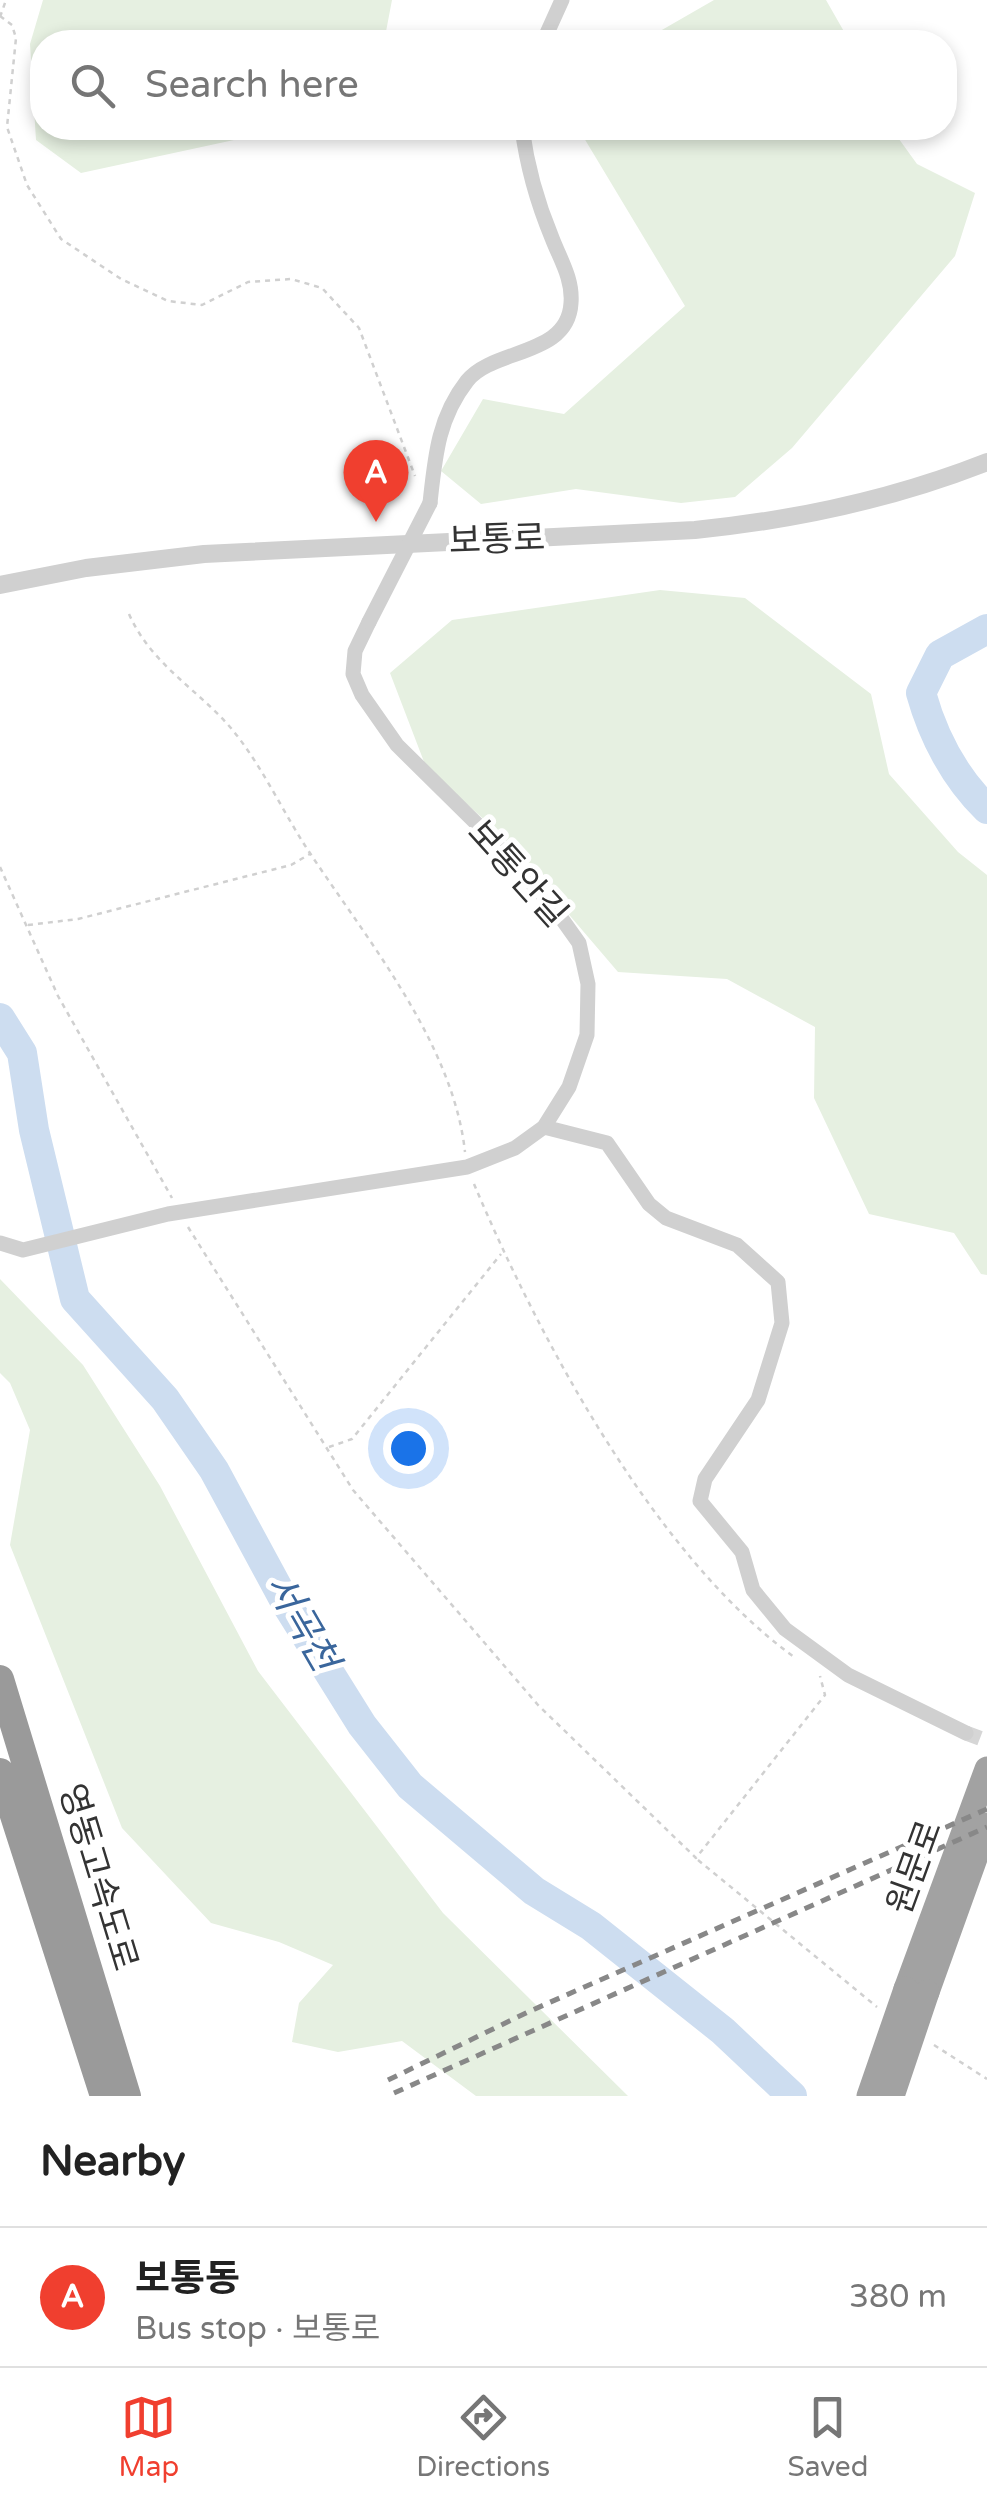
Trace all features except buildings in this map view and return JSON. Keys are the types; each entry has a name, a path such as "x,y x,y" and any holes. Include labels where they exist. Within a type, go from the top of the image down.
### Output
{"highway":[{"name":"영동고속도로","path":"0,1679 127,2096"},
{"name":"원문로","path":"916,1991 987,1769"},
{"name":"영동고속도로","path":"0,1772 104,2096"},
{"name":"원문로","path":"916,1991 987,1824"},
{"path":"870,2096 916,1991"},
{"path":"892,2096 916,1991"},
{"path":"100,2007 145,2096"}],"street":[{"path":"548,30 562,0"},
{"path":"431,496 440,423 469,377 538,347 565,323 572,304 567,270 527,166 524,140"},
{"name":"보통로","path":"0,585 86,568 204,554 695,530 770,522 863,502 987,462"},
{"name":"보통안길","path":"0,1242 23,1250 174,1213 467,1166 515,1148 544,1127 569,1086 587,1034 588,984 579,943 552,905 397,745 353,674 355,652 431,496"},
{"path":"544,1127 607,1143 649,1204 666,1218 737,1245 778,1282 782,1322 758,1400 706,1479 700,1501 742,1552 753,1590 785,1629 848,1675 966,1733"}],"path":[{"path":"6,0 0,16 12,25 16,38 7,127 34,199 61,239 121,278 168,300 202,305 248,282 291,279 322,288 360,328 412,474 431,496"},
{"path":"129,614 140,638 162,664 230,728 310,854 350,907 435,1054 461,1114 467,1166 503,1252 583,1399 661,1524 770,1639 795,1658"},
{"path":"27,926 78,920 291,865 310,854"},
{"path":"0,867 58,996 174,1213 353,1490 538,1704 696,1858 884,2014"},
{"path":"327,1447 352,1439 503,1252"},
{"path":"696,1858 825,1696 820,1676"},
{"path":"928,2042 987,2079"}],"green space":[{"path":"43,0 392,0 386,30 34,30"},
{"path":"714,0 826,0 843,30 662,30"},
{"path":"36,140 234,140 81,173"},
{"path":"585,140 900,140 917,164 975,193 955,256 792,448 735,497 681,503 576,489 481,504 441,471 483,399 564,414 685,306"},
{"path":"660,590 745,598 871,694 889,774 958,852 987,875 987,1275 981,1274 954,1233 869,1214 814,1098 815,1027 727,979 618,972 500,834 426,767 390,673 452,620"},
{"path":"0,1279 83,1365 160,1486 258,1671 443,1913 628,2096 476,2096 402,2041 338,2052 292,2042 299,2003 333,1965 279,1942 211,1923 122,1828 10,1545 30,1430 10,1383 0,1373"}],"waterway":[{"name":"서곡천","path":"987,629 940,655 921,693 946,756 987,809"},
{"name":"서곡천","path":"0,1018 22,1053 34,1130 75,1299 165,1399 214,1470 287,1605 362,1725 410,1786 534,1891 591,1926 723,2031 792,2096"}],"tunnel":[{"path":"966,1733 987,1741"}],"railway":[{"path":"388,2080 528,2012 987,1809"},
{"path":"394,2093 987,1827"}],"place":[{"name":"보통동","path":"376,522"}]}
